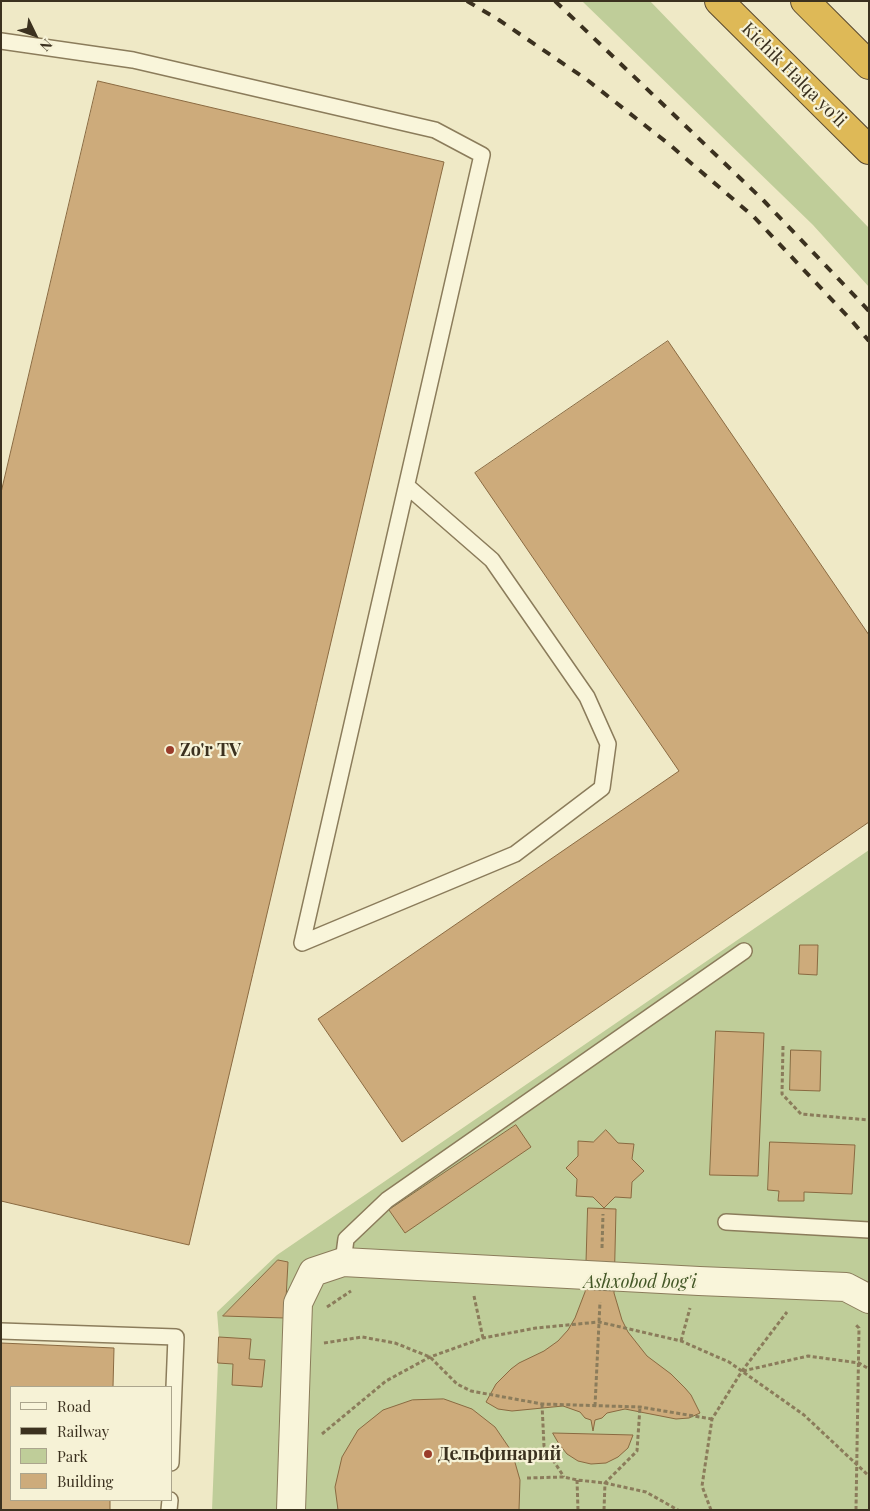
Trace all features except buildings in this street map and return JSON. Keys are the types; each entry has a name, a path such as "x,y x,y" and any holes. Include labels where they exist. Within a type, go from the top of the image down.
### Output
{"highway":[{"name":"Kichik Halqa yo'li","path":"719,1 869,150"},
{"path":"805,1 869,65"}],"street":[{"path":"291,1510 298,1303 314,1272 343,1262 846,1287 869,1299"}],"lane":[{"path":"1,41 132,60 435,130 482,155 302,943 515,854 602,788 608,744 587,696 492,560 407,486"},
{"path":"343,1262 346,1239 386,1200 744,951"},
{"path":"726,1222 869,1230"},
{"path":"1,1331 176,1337 172,1438"}],"path":[{"path":"783,1046 782,1094 802,1114 869,1120"},
{"path":"602,1253 603,1214"},
{"path":"466,1269 483,1338"},
{"path":"681,1341 699,1281"},
{"path":"323,1310 358,1286"},
{"path":"711,1510 702,1486 712,1419 742,1371 806,1286"},
{"path":"595,1406 600,1292"},
{"path":"592,1298 602,1299"},
{"path":"293,1459 386,1382 430,1357 483,1338 536,1328 599,1322 681,1341 729,1362 804,1415 869,1476"},
{"path":"853,1322 859,1328 856,1510"},
{"path":"296,1351 321,1344 362,1337 396,1343 430,1357 457,1384 472,1391 542,1404 640,1407 712,1419"},
{"path":"742,1371 808,1356 859,1363 869,1369"},
{"path":"542,1404 544,1446 564,1477"},
{"path":"604,1510 605,1482 637,1451 640,1407"},
{"path":"527,1478 564,1477 605,1482 646,1492 678,1510"},
{"path":"577,1480 578,1510"}],"green space":[{"path":"582,1 650,1 869,228 869,287 813,225"},
{"name":"Ashxobod bog'i","path":"869,850 869,1510 212,1510 219,1337 217,1312 277,1255"}],"railway":[{"path":"467,1 499,20 586,79 670,145 754,217 869,341"},
{"path":"555,1 764,201 869,311"}],"place":[{"name":"Zo'r TV","path":"170,750"},
{"name":"Дельфинарий","path":"428,1454"}]}
